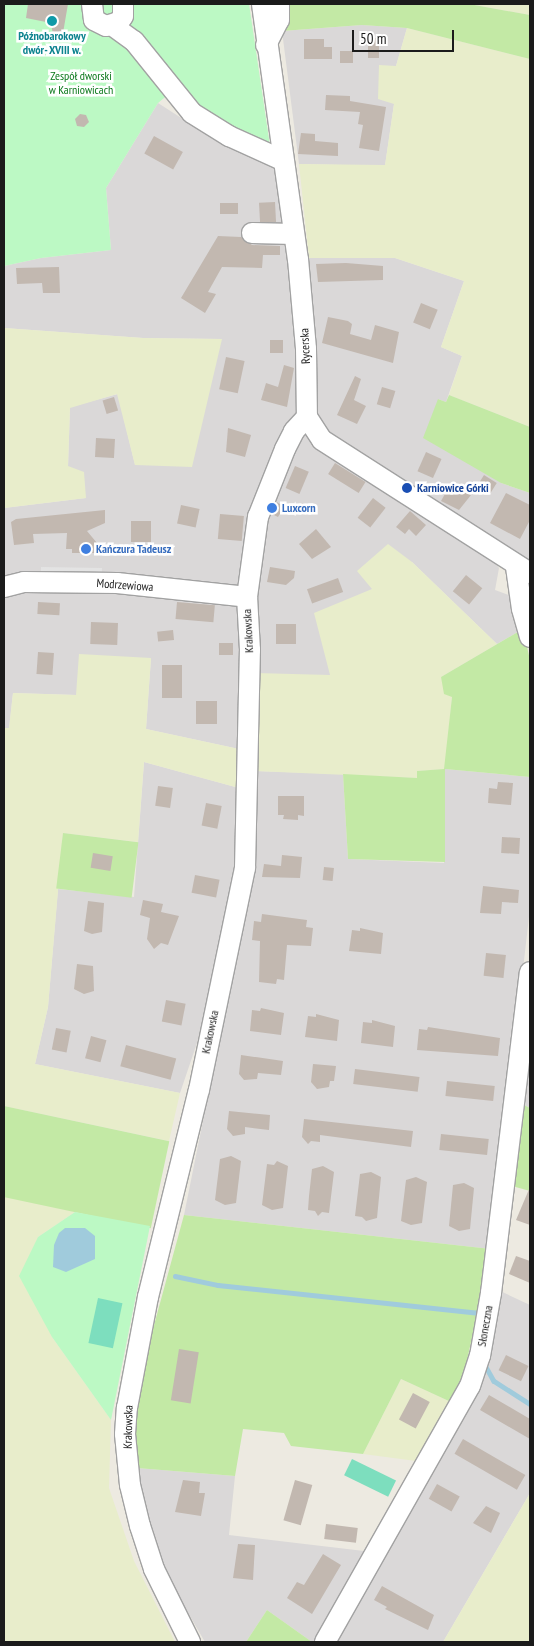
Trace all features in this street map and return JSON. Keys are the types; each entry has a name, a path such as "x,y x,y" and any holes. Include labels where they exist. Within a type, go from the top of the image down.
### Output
{"street":[{"path":"92,4 94,20 100,24 113,26 134,42 192,113 229,136 282,160"},
{"path":"113,26 123,16 123,4"},
{"name":"Rycerska","path":"262,4 266,45 294,234 306,349 307,417"},
{"path":"266,45 278,20 279,4"},
{"path":"252,233 294,234"},
{"path":"307,417 322,440 523,570 522,609 530,637"},
{"name":"Krakowska","path":"190,1642 154,1569 140,1526 130,1485 125,1434 148,1298 187,1142 245,868 250,650 246,597 258,518 285,449 294,431 307,417"},
{"name":"Modrzewiowa","path":"4,587 24,582 117,583 246,597"},
{"name":"Słoneczna","path":"325,1642 470,1386 480,1356 491,1293 530,972"}],"shaded area":[{"path":"362,25 407,28 396,66 379,66 394,104 385,166 299,164 282,31"},
{"path":"158,103 220,143 275,165 291,258 395,258 464,281 441,347 462,356 446,402 438,399 501,483 530,493 530,561 472,530 499,568 495,590 514,597 523,629 497,644 412,562 372,589 330,675 307,676 239,749 146,729 151,658 77,695 13,693 9,729 4,728 4,508 86,498 68,467 70,407 118,394 135,465 221,339 143,338 4,328 4,266 41,258 111,250 106,188"},
{"path":"41,567 102,568 102,578 41,577"},
{"path":"144,762 239,788 240,851 232,902 197,1043 180,1093 35,1064 48,1007 58,889 134,897"},
{"path":"445,769 530,777 530,908 491,1249 184,1215 256,858 255,771 343,774 348,859 444,863"},
{"path":"530,1036 530,1108 522,1104"},
{"path":"496,1289 530,1305 530,1493 443,1642 330,1642 441,1449 492,1352"},
{"path":"137,1468 235,1476 229,1535 364,1551 317,1642 312,1642 267,1610 246,1642 205,1642 176,1592 147,1526"}],"green space":[{"name":"Zespół dworski w Karniowicach","path":"4,4 249,4 270,146 218,120 176,88 158,103 106,188 111,250 41,258 4,266"},
{"path":"286,4 469,4 530,15 530,59 407,28 362,25 282,31"},
{"path":"469,4 530,4 530,15"},
{"path":"407,28 530,59 530,427 449,395 462,356 441,347 464,281 395,258 309,258 299,164 385,165 394,104 378,99 379,65 396,66"},
{"path":"4,328 143,338 222,339 192,467 135,465 117,394 70,408 68,466 84,472 86,498 4,508"},
{"path":"449,395 530,427 530,493 501,483 423,438 438,399 446,402"},
{"path":"388,544 412,562 497,644 441,677 452,696 445,769 417,771 417,778 255,771 255,673 330,675 314,613 372,589 357,571"},
{"path":"523,629 530,660 530,777 445,769 445,862 348,859 343,774 417,778 417,771 444,769 452,697 444,694 441,677"},
{"path":"79,654 151,658 146,729 239,749 239,788 144,762 138,842 63,833 48,1007 35,1064 180,1093 169,1141 4,1106 4,728 9,728 13,693 76,695"},
{"path":"63,833 138,842 132,898 56,889"},
{"path":"522,1104 530,1108 530,1191 512,1186"},
{"path":"4,1106 169,1141 151,1228 4,1197"},
{"path":"4,1195 75,1212 38,1237 52,1337 111,1420 109,1488 134,1561 175,1642 4,1642"},
{"path":"75,1212 150,1226 111,1420 52,1337 19,1276 38,1237"},
{"path":"184,1215 491,1249 460,1393 451,1402 401,1379 363,1454 291,1446 284,1433 243,1429 235,1476 137,1468 133,1434 147,1351"},
{"path":"98,1298 122,1303 113,1348 88,1343"},
{"path":"401,1379 451,1402 416,1461 363,1454"},
{"path":"352,1459 396,1480 388,1497 344,1475"},
{"path":"530,1493 530,1642 443,1642"},
{"path":"267,1610 312,1642 246,1642"}],"water":[{"path":"65,1228 85,1228 95,1236 95,1259 66,1272 53,1267 54,1245 59,1233"}],"building":[{"name":"Późnobarokowy dwór- XVIII w.","path":"28,4 68,4 63,33 53,35 51,23 26,18"},
{"path":"368,38 379,38 379,58 368,58"},
{"path":"304,39 324,39 324,47 332,47 332,59 304,59"},
{"path":"340,51 353,51 353,63 340,63"},
{"path":"326,95 350,96 350,101 386,107 379,151 359,148 363,125 358,124 360,112 325,110"},
{"path":"80,114 86,115 89,122 84,127 77,126 75,119"},
{"path":"301,133 315,134 315,141 338,143 338,156 298,154"},
{"path":"154,136 183,152 173,169 144,153"},
{"path":"275,202 276,222 260,223 259,203"},
{"path":"220,203 238,203 238,214 220,214"},
{"path":"218,236 241,237 252,245 280,246 280,255 263,255 262,268 222,267 208,292 216,294 205,313 181,298"},
{"path":"346,263 383,266 383,280 318,282 316,264"},
{"path":"59,267 60,293 43,293 42,283 17,284 16,268"},
{"path":"421,303 438,310 430,329 413,322"},
{"path":"328,317 348,321 352,324 350,334 371,340 375,325 399,332 393,363 322,343"},
{"path":"270,340 283,340 283,353 270,353"},
{"path":"226,357 245,361 238,393 219,389"},
{"path":"284,365 294,368 287,407 261,400 266,383 278,387"},
{"path":"355,376 361,379 354,400 366,406 357,424 337,415"},
{"path":"382,387 395,391 390,408 377,404"},
{"path":"114,397 118,410 107,414 103,401"},
{"path":"228,428 251,435 245,457 226,452"},
{"path":"96,438 115,439 114,458 95,457"},
{"path":"426,452 442,459 433,478 417,471"},
{"path":"335,463 366,482 359,493 328,474"},
{"path":"295,466 309,472 299,494 286,488"},
{"path":"484,475 497,483 490,493 478,485"},
{"path":"450,485 471,495 459,510 441,501"},
{"path":"506,493 530,505 530,520 520,539 490,523"},
{"path":"373,498 386,508 370,528 358,518"},
{"path":"277,502 284,507 278,517 272,514"},
{"path":"181,505 200,509 196,528 177,524"},
{"path":"105,510 105,523 87,531 97,543 97,553 72,553 72,549 66,549 67,533 33,534 34,543 14,545 11,522 16,519"},
{"path":"410,511 426,525 416,536 409,529 405,534 396,527"},
{"path":"220,514 244,516 242,541 218,539"},
{"path":"131,521 151,521 151,542 131,542"},
{"path":"316,529 331,547 312,559 299,544"},
{"path":"270,567 295,571 294,578 286,585 267,582"},
{"path":"466,575 482,588 469,605 453,591"},
{"path":"338,578 343,592 312,603 307,589"},
{"path":"38,602 60,603 59,615 37,614"},
{"path":"177,602 215,605 213,622 176,619"},
{"path":"91,622 118,623 117,645 90,644"},
{"path":"276,624 296,624 296,644 276,644"},
{"path":"173,630 174,640 158,642 157,632"},
{"path":"219,643 233,643 233,655 219,655"},
{"path":"38,652 54,653 52,675 36,674"},
{"path":"162,665 182,665 182,698 162,698"},
{"path":"196,701 217,701 217,724 196,724"},
{"path":"498,782 513,783 511,805 488,803 489,788 497,789"},
{"path":"158,786 173,788 170,808 155,806"},
{"path":"278,796 304,796 304,816 298,815 298,820 283,819 284,815 278,815"},
{"path":"206,803 222,806 217,829 202,826"},
{"path":"502,837 520,838 519,854 501,853"},
{"path":"93,853 113,856 110,871 91,868"},
{"path":"282,855 302,857 300,878 262,877 264,864 281,866"},
{"path":"324,867 334,868 333,881 323,880"},
{"path":"195,875 220,880 216,897 192,893"},
{"path":"483,886 519,890 518,903 502,902 501,914 480,913"},
{"path":"143,900 163,904 161,912 179,916 168,945 161,943 154,949 147,939 150,918 140,915"},
{"path":"88,901 104,903 102,932 92,934 84,931"},
{"path":"262,914 307,920 306,927 313,928 311,946 287,945 284,980 277,979 276,984 259,982 260,941 252,940 254,921 261,922"},
{"path":"360,928 383,933 381,954 349,951 352,930 360,931"},
{"path":"486,953 506,955 503,978 484,976"},
{"path":"77,964 93,966 94,991 84,994 74,989"},
{"path":"166,1000 186,1004 181,1025 162,1022"},
{"path":"261,1008 284,1013 281,1035 250,1031 252,1010 260,1011"},
{"path":"316,1014 339,1020 337,1041 305,1037 308,1016 316,1017"},
{"path":"372,1020 395,1026 393,1047 361,1043 363,1022 372,1023"},
{"path":"428,1027 500,1038 498,1056 417,1050 419,1029 427,1030"},
{"path":"56,1028 71,1031 67,1052 52,1050"},
{"path":"91,1036 106,1040 101,1062 85,1058"},
{"path":"126,1045 176,1058 171,1080 120,1066"},
{"path":"241,1055 283,1061 281,1075 258,1073 257,1079 244,1080 239,1074"},
{"path":"313,1064 336,1066 334,1081 330,1081 329,1087 317,1089 311,1082"},
{"path":"355,1069 420,1077 418,1092 353,1084"},
{"path":"447,1081 495,1086 493,1101 445,1096"},
{"path":"229,1111 270,1115 269,1130 245,1127 245,1134 233,1136 227,1129"},
{"path":"304,1119 413,1131 411,1147 320,1135 320,1142 311,1141 308,1144 302,1137"},
{"path":"441,1134 489,1139 487,1155 439,1150"},
{"path":"231,1156 241,1161 236,1203 225,1205 215,1200 220,1159"},
{"path":"277,1161 288,1166 283,1208 272,1210 262,1205 267,1164 274,1165"},
{"path":"323,1166 334,1172 329,1213 322,1212 318,1216 315,1211 308,1210 309,1196 312,1169"},
{"path":"371,1172 381,1177 377,1218 366,1221 362,1217 355,1216 360,1174"},
{"path":"416,1177 427,1182 422,1223 411,1225 401,1221 406,1180"},
{"path":"464,1183 474,1188 470,1229 459,1231 449,1226 453,1185"},
{"path":"530,1187 530,1225 516,1220"},
{"path":"516,1256 530,1261 530,1283 509,1274"},
{"path":"179,1349 199,1352 191,1403 171,1400"},
{"path":"506,1355 528,1366 521,1381 499,1370"},
{"path":"413,1393 430,1402 416,1428 399,1419"},
{"path":"489,1395 530,1419 530,1439 480,1410"},
{"path":"463,1439 525,1475 517,1490 454,1454"},
{"path":"183,1480 200,1482 199,1493 205,1493 201,1516 175,1512"},
{"path":"295,1480 312,1485 301,1525 283,1520"},
{"path":"437,1484 460,1497 451,1511 429,1499"},
{"path":"486,1506 500,1513 491,1533 473,1523"},
{"path":"326,1524 358,1528 356,1543 324,1539"},
{"path":"238,1544 255,1545 253,1580 233,1578"},
{"path":"323,1554 341,1565 312,1614 287,1598 297,1582 304,1585"},
{"path":"382,1586 434,1615 428,1630 385,1609 387,1607 374,1600"}],"waterway":[{"path":"175,1276 218,1285 480,1313"},
{"path":"485,1365 494,1381 530,1404"}],"place":[{"name":"Późnobarokowy dwór- XVIII w.","path":"52,21"},
{"name":"Karniowice Górki","path":"407,488"},
{"name":"Luxcorn","path":"272,508"},
{"name":"Kańczura Tadeusz","path":"86,549"}]}
